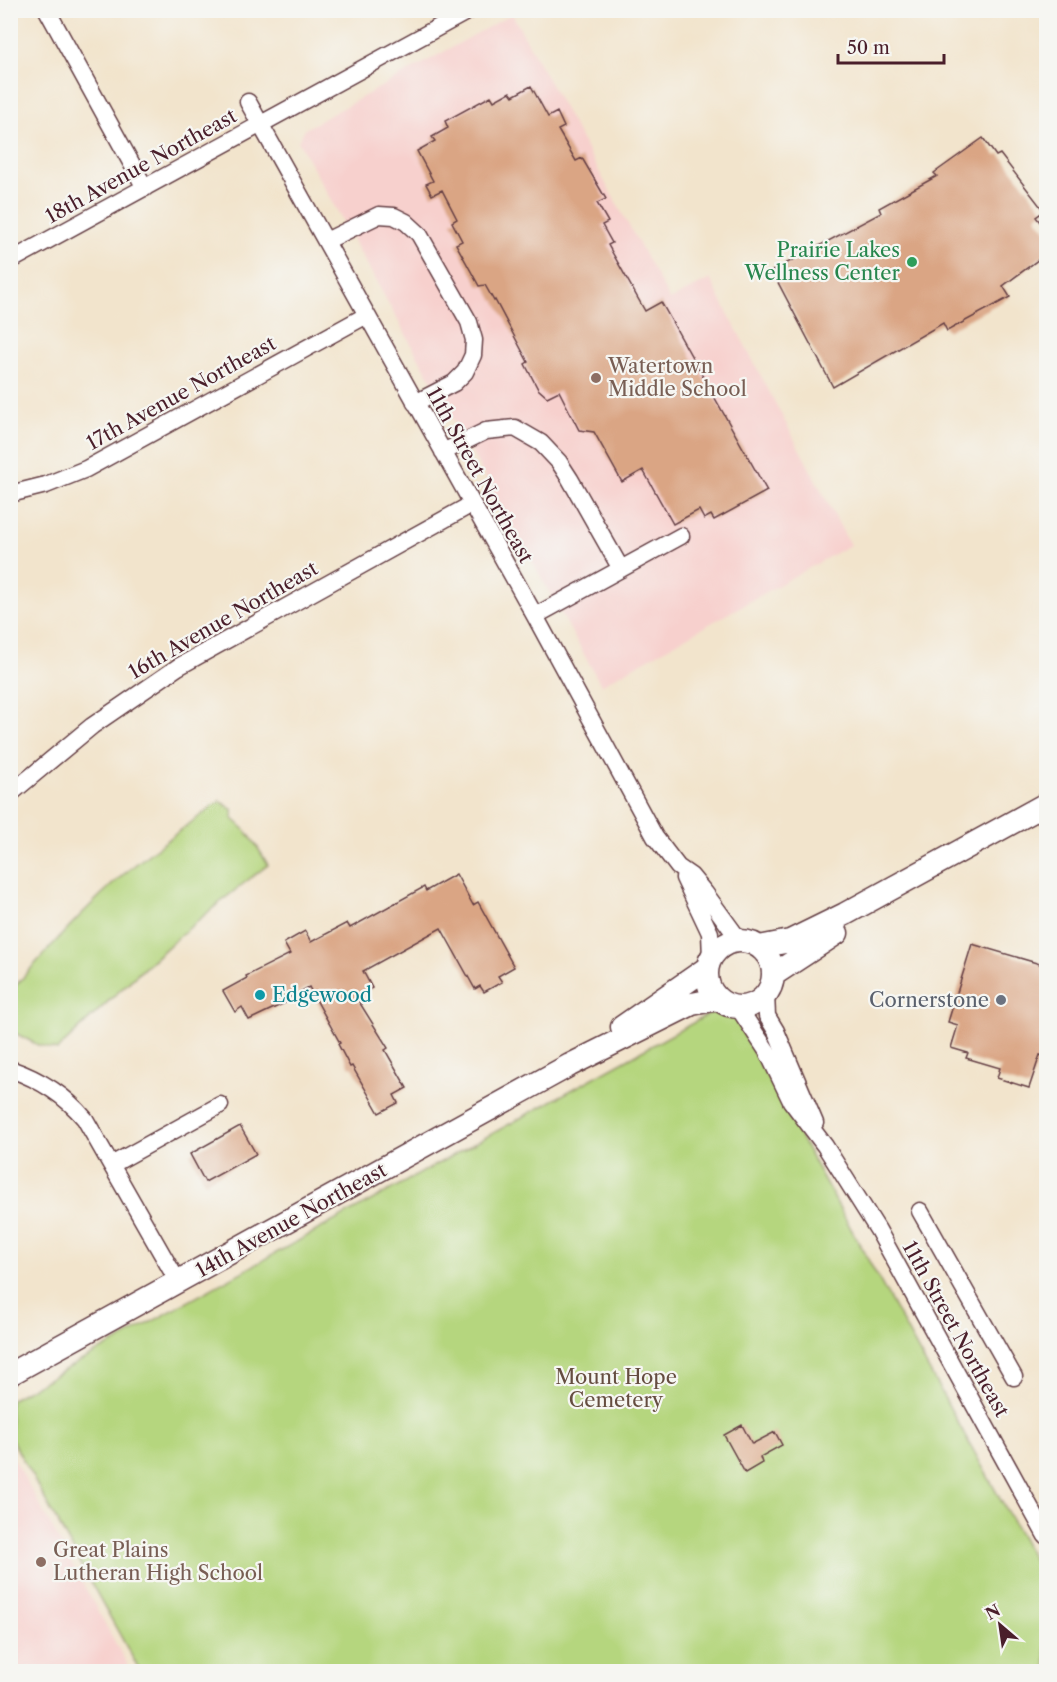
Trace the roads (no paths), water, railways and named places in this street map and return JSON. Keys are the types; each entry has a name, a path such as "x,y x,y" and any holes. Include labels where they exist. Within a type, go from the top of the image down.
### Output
{"main road":[{"path":"937,864 867,914 798,956 769,984 758,1002 748,1006 728,1003 711,990 707,980 709,963 723,945 790,941 845,914 1047,804"},
{"path":"750,944 767,955 771,964 769,984"},
{"name":"14th Avenue Northeast","path":"570,1065 709,963"},
{"name":"14th Avenue Northeast","path":"10,1374 570,1065 692,1004 728,1003"}],"street":[{"path":"47,10 145,188"},
{"name":"18th Avenue Northeast","path":"10,261 470,10"},
{"name":"11th Street Northeast","path":"248,102 535,616 635,802 655,837 678,867 710,933 709,963"},
{"path":"326,241 379,215 394,216 406,222 418,234 469,322 474,340 473,355 465,372 453,383 416,403"},
{"name":"17th Avenue Northeast","path":"10,494 46,485 86,469 367,315"},
{"path":"443,452 486,432 515,428 541,443 559,462 570,479 621,568"},
{"name":"16th Avenue Northeast","path":"10,794 92,726 178,667 472,504"},
{"path":"535,616 681,536"},
{"name":"11th Street Northeast","path":"678,867 691,876 750,944"},
{"name":"11th Street Northeast","path":"769,984 767,1016 776,1031 825,1146"},
{"name":"11th Street Northeast","path":"728,1003 767,1051 791,1101 825,1146 878,1230 1041,1515 1047,1536"},
{"path":"10,1069 53,1089 75,1107 94,1132 113,1164 178,1282"},
{"path":"113,1164 220,1105"},
{"path":"920,1211 1014,1377"}],"place":[{"name":"Prairie Lakes Wellness Center","path":"912,262"},
{"name":"Watertown Middle School","path":"596,378"},
{"name":"Edgewood","path":"260,995"},
{"name":"Cornerstone","path":"1001,1000"},
{"name":"Great Plains Lutheran High School","path":"41,1562"}],"park label":[{"name":"Mount Hope Cemetery","path":"616,1388"}]}
